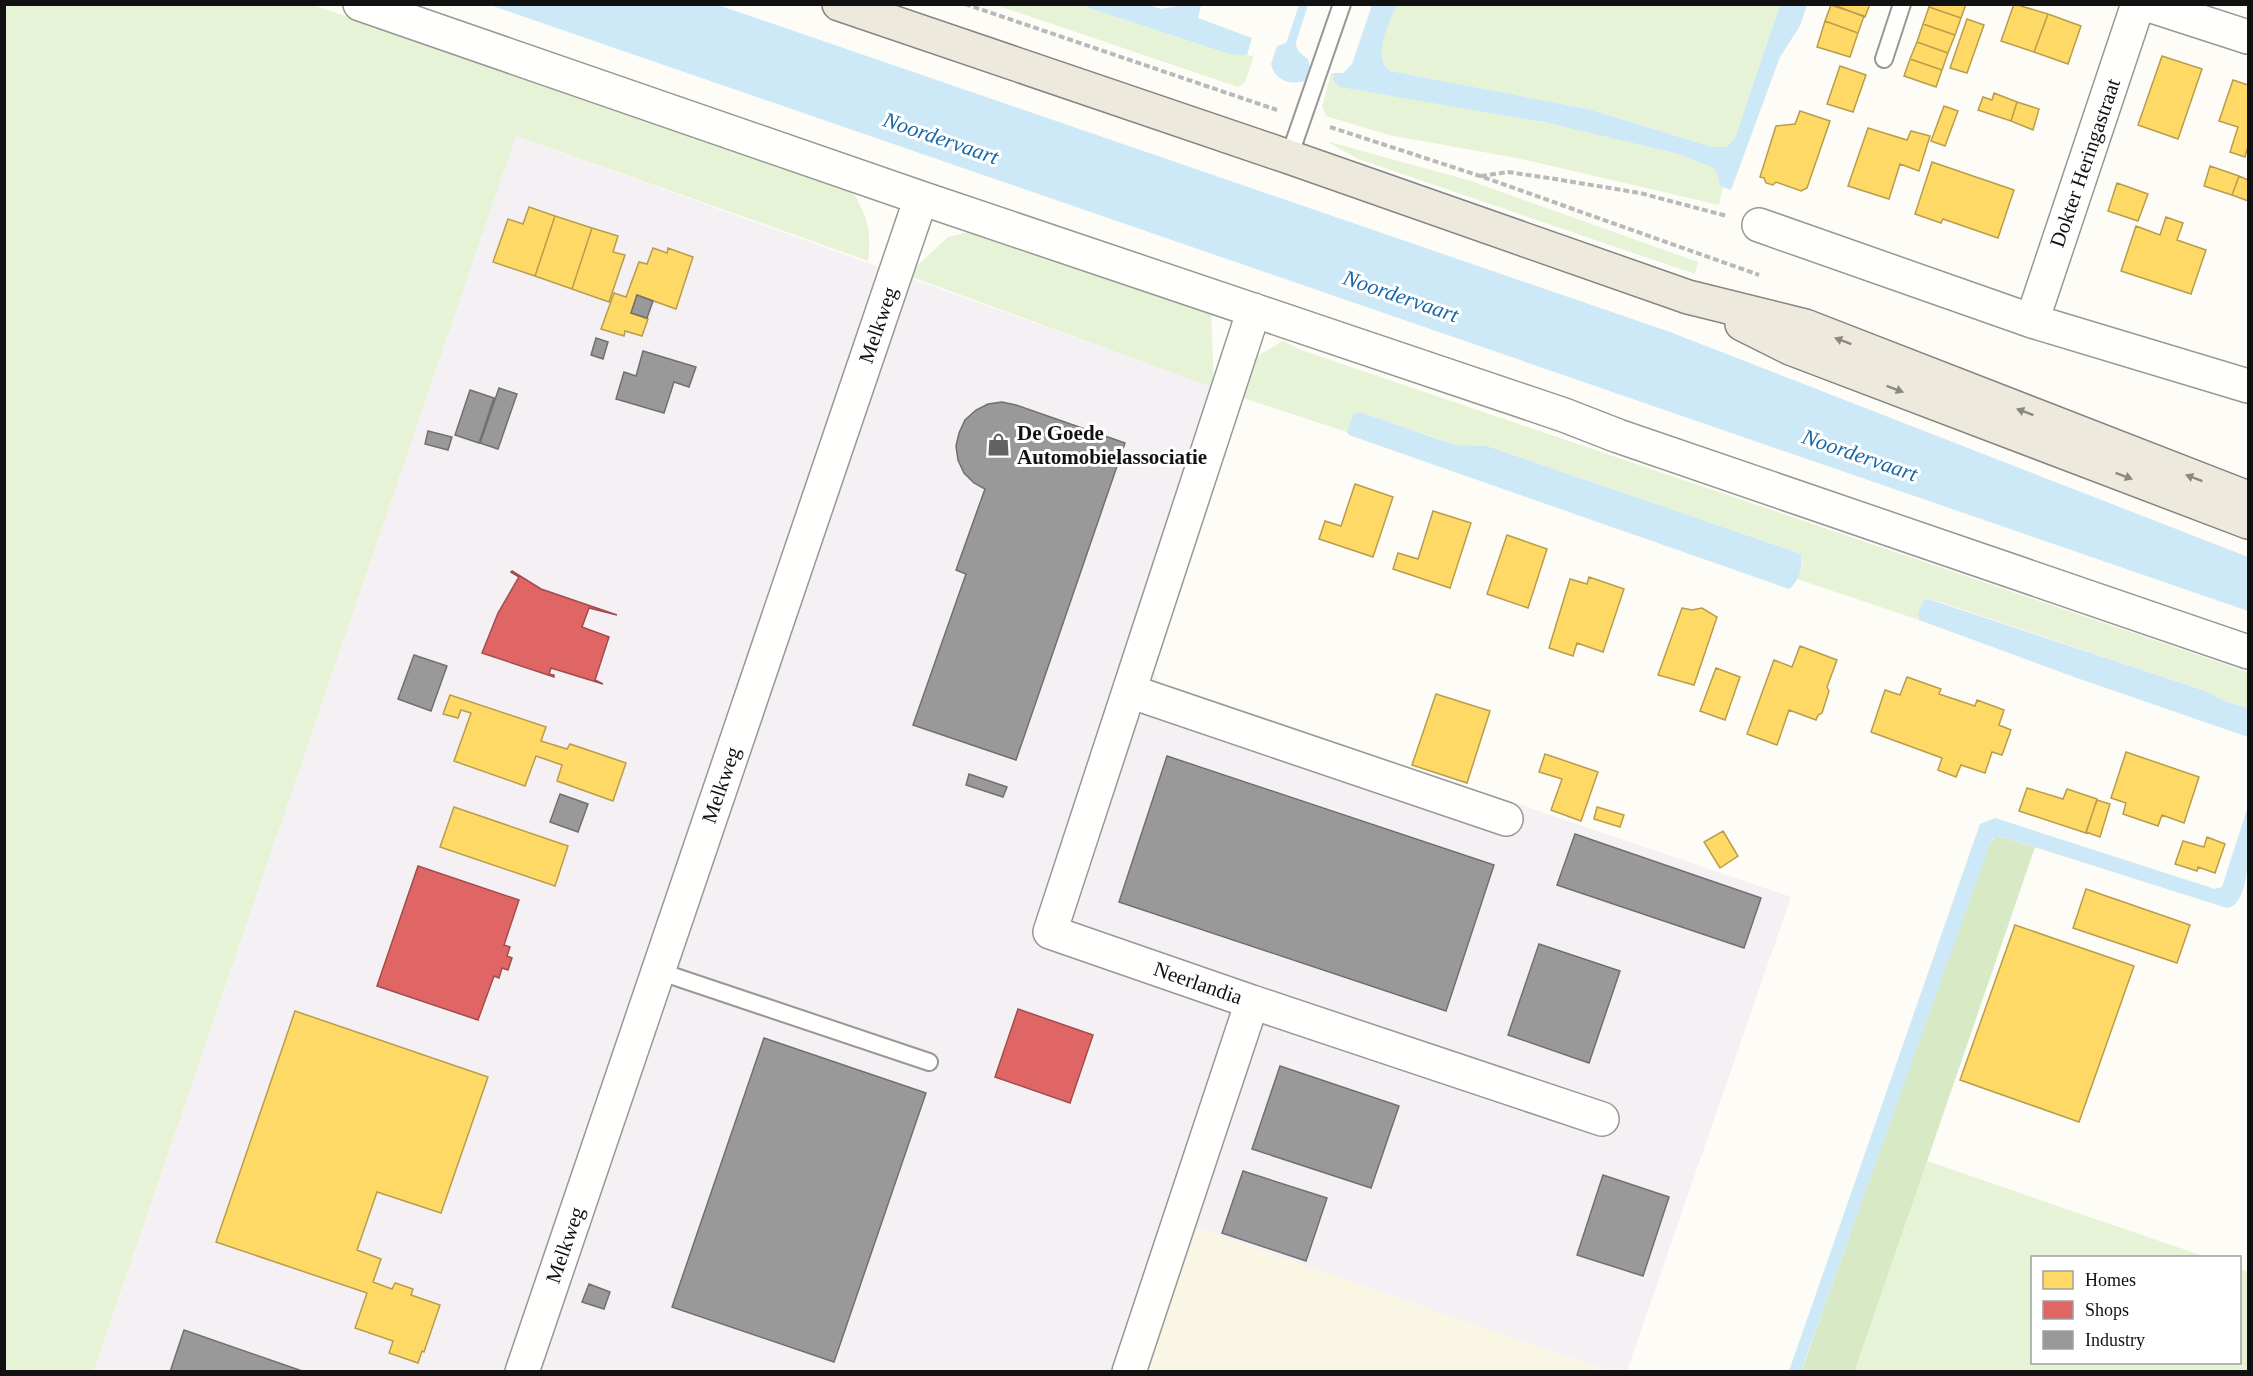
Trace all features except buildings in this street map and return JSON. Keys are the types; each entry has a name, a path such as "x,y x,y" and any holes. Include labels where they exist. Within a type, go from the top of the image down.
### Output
{"main road":[{"path":"839,4 1289,157 1688,297 1805,326 2248,498"},
{"path":"1688,297 1790,348 2248,522"}],"street":[{"path":"360,4 2248,652"},
{"name":"Dokter Heringastraat","path":"2032,321 2139,4"},
{"path":"2146,4 2248,37"},
{"name":"Melkweg","path":"522,1371 921,198"},
{"path":"1759,225 2032,321 2248,386"},
{"name":"Neerlandia","path":"1129,1371 1252,1002 1050,932 1254,310"},
{"path":"1129,691 1506,819"},
{"path":"1252,1002 1602,1119"}],"lane":[{"path":"1289,157 1342,4"},
{"path":"1884,59 1902,4"},
{"path":"658,971 929,1062"}],"path":[{"path":"965,4 1709,255"},
{"path":"1480,176 1508,172 1629,192 1759,225"}],"shaded area":[{"path":"516,136 1243,398 1152,668 1158,681 1791,897 1627,1371 1607,1371 1197,1228 1148,1371 94,1372"},
{"path":"1197,1228 1607,1371 1148,1371"}],"green space":[{"path":"5,5 313,5 851,188 869,230 868,261 516,136 94,1371 5,1372"},
{"path":"996,5 1080,5 1229,54 1245,54 1254,57 1245,82 1238,87"},
{"path":"1396,5 1780,5 1735,138 1727,147 1712,147 1588,109 1390,71 1382,57 1382,48"},
{"path":"1331,73 1334,73 1333,80 1562,126 1705,162 1712,166 1719,178 1720,186 1723,187 1719,205 1522,159 1389,135 1326,116 1322,107"},
{"path":"1326,141 1471,181 1698,262 1695,274 1358,159"},
{"path":"973,231 1211,312 1214,388 909,276 948,237"},
{"path":"1283,341 1301,350 2248,672 2248,708 2222,700 2208,692 1940,602 1928,599 1918,613 1919,620 1797,579 1803,562 1801,554 1487,446 1455,445 1353,414 1347,432 1243,398 1256,357"},
{"path":"2002,837 2035,847 1855,1371 1801,1372 1989,844 1994,838"},
{"path":"1927,1161 2203,1256 2031,1256 2031,1364 2241,1364 2241,1269 2248,1272 2248,1371 1855,1372"}],"water":[{"name":"Noordervaart","path":"490,5 718,5 1670,332 2248,557 2248,611"},
{"path":"1080,5 1148,5 1161,9 1201,5 1198,18 1252,38 1247,55 1229,54"},
{"path":"1299,5 1308,5 1296,45 1299,52 1308,59 1310,69 1305,81 1289,82 1276,74 1271,64 1277,46 1286,43"},
{"path":"1372,5 1396,5 1386,30 1382,49 1382,57 1390,71 1588,109 1712,147 1727,147 1735,138 1780,5 1807,5 1800,26 1780,57 1731,190 1720,186 1714,168 1679,154 1544,122 1340,87 1333,80 1334,73 1343,73 1352,64"},
{"path":"1359,412 1455,445 1487,446 1801,554 1800,573 1789,589 1349,435 1347,432 1353,414"},
{"path":"1928,599 2208,692 2222,700 2248,708 2248,737 1919,620 1918,613 1924,600"},
{"path":"2248,806 2249,848 2245,880 2235,904 2227,908 2003,837 1992,839 1801,1371 1789,1371 1980,824 1995,818 2215,889 2222,887"}],"place":[{"name":"De Goede Automobielassociatie","path":"999,445"}]}
